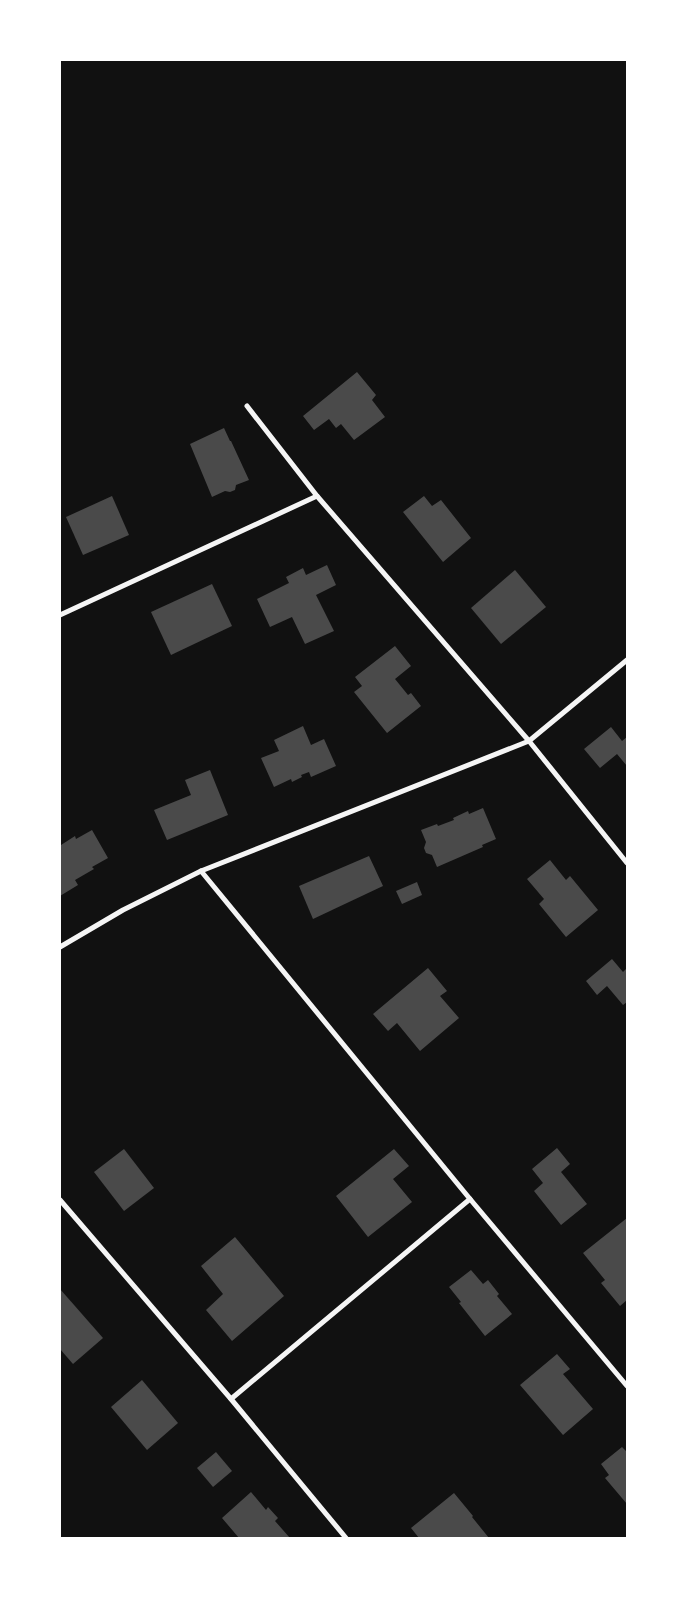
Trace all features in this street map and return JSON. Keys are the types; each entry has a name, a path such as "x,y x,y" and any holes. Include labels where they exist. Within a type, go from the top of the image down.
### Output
{"street":[{"path":"246,406 317,496 529,741 627,862"},
{"path":"60,615 317,496"},
{"path":"60,947 124,910 201,871 529,741 627,660"},
{"path":"201,871 470,1199 627,1386"},
{"path":"231,1399 470,1199"},
{"path":"60,1200 231,1399 346,1538"}],"building":[{"path":"357,372 376,395 372,400 385,417 354,440 341,424 336,428 329,419 314,430 303,416"},
{"path":"224,428 249,480 236,485 235,490 225,491 212,497 190,444"},
{"path":"112,496 129,535 83,555 66,517"},
{"path":"424,496 432,506 441,500 471,538 443,562 403,512"},
{"path":"327,565 336,585 316,595 334,631 305,644 292,617 270,627 257,599 289,583 286,577 303,568 306,575"},
{"path":"515,570 546,607 501,644 471,608"},
{"path":"212,584 232,626 171,655 151,612"},
{"path":"395,646 411,666 395,679 408,695 411,693 421,706 387,733 354,692 362,686 355,677"},
{"path":"303,726 311,745 324,739 336,766 311,777 309,772 292,782 291,779 274,787 261,758 279,751 274,740"},
{"path":"611,727 622,741 627,737 627,766 617,754 600,768 584,749"},
{"path":"210,770 228,815 167,840 154,810 191,795 185,780"},
{"path":"483,808 496,839 482,845 483,847 437,867 432,855 426,853 424,848 426,842 421,830 454,820 453,818 468,811 469,814"},
{"path":"92,830 108,858 75,880 78,885 60,896 60,844 75,836 76,839"},
{"path":"369,856 383,886 313,919 299,886"},
{"path":"550,860 566,880 570,876 598,910 566,937 539,904 544,899 527,879"},
{"path":"417,882 422,895 402,904 396,891"},
{"path":"612,959 623,972 627,968 627,1002 623,1005 607,986 597,995 586,981"},
{"path":"428,968 447,991 440,996 459,1018 420,1051 397,1023 388,1031 373,1014"},
{"path":"557,1148 570,1164 561,1172 587,1204 561,1225 534,1191 543,1183 532,1169"},
{"path":"124,1149 154,1188 124,1211 94,1172"},
{"path":"394,1149 409,1166 393,1179 412,1202 368,1237 336,1196"},
{"path":"627,1218 627,1300 620,1306 601,1283 605,1280 583,1253"},
{"path":"235,1237 284,1296 232,1341 206,1310 223,1294 201,1266"},
{"path":"471,1270 483,1284 488,1280 499,1294 497,1296 512,1314 485,1336 449,1287"},
{"path":"60,1289 103,1338 73,1364 60,1349"},
{"path":"557,1354 570,1369 563,1374 593,1409 563,1435 520,1385"},
{"path":"142,1380 178,1423 147,1450 111,1407"},
{"path":"622,1447 627,1452 627,1504 605,1478 609,1475 601,1464"},
{"path":"216,1452 232,1471 213,1487 197,1468"},
{"path":"251,1492 266,1510 268,1507 278,1518 275,1521 290,1538 239,1538 222,1518"},
{"path":"454,1493 489,1538 419,1538 411,1528"}]}
